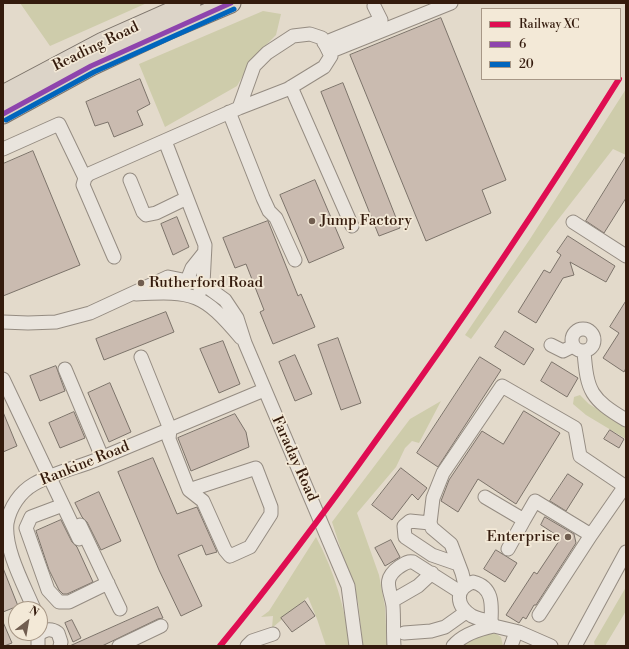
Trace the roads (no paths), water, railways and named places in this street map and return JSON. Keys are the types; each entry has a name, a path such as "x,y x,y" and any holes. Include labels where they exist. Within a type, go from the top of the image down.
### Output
{"highway":[{"name":"Reading Road","path":"3,95 103,42 191,3"},
{"name":"Reading Road","path":"3,114 91,66 170,29 231,3"}],"street":[{"path":"327,47 451,3"},
{"path":"327,47 381,20 374,6"},
{"path":"114,257 83,185 85,178 89,174 111,166 234,110 291,87 324,68 331,56 322,38 310,34 293,36 267,53 254,66 234,110 263,198 269,211 276,218 295,260"},
{"path":"247,84 262,99"},
{"path":"291,87 352,226"},
{"path":"3,149 59,124 85,178"},
{"path":"165,141 205,245 199,279 198,298"},
{"path":"130,180 143,212 146,215 156,213 187,198"},
{"path":"573,222 626,256"},
{"name":"Faraday Road","path":"3,322 56,322 90,312 134,294 152,283 168,277 199,279 225,300 237,318 245,343 264,390 331,543 348,586 356,646"},
{"path":"183,293 199,279"},
{"name":"Faraday Road","path":"134,294 183,293 198,298 218,311 245,343"},
{"path":"551,345 563,351 578,348 591,390 598,402 609,403 626,420"},
{"path":"141,357 170,429 169,439 188,490 203,501 225,550 230,556 250,547 271,514 271,507 256,468 188,490"},
{"path":"65,369 102,457"},
{"path":"3,379 120,609"},
{"path":"539,615 591,535 626,487 580,456 575,428 502,386 442,473 433,498 430,523 432,528 451,544 462,573 460,602 466,612 474,617 552,646"},
{"name":"Rankine Road","path":"31,601 6,542 7,523 14,503 23,492 34,484 264,390"},
{"path":"53,476 63,505 79,539"},
{"path":"485,498 524,520"},
{"path":"508,549 535,501 591,535"},
{"path":"63,505 31,517 26,528 48,590 59,602 69,602 108,583"},
{"path":"430,523 410,521 404,526 405,537 432,555 458,564"},
{"path":"575,646 626,552"},
{"path":"394,646 390,577 394,571 407,562 413,562 462,589"},
{"path":"392,601 418,586 432,573"},
{"path":"462,589 473,582 480,584 490,595 492,624"},
{"path":"404,633 431,631 445,627 466,612"},
{"path":"453,646 462,638 492,624"},
{"path":"119,646 161,626"},
{"path":"48,628 58,633 61,642 60,646"},
{"path":"511,646 516,632"},
{"path":"247,646 252,641 274,634"}],"rail line":[{"name":"XC","path":"220,646 262,594 343,487 444,345 562,169 618,80"}],"place":[{"name":"Jump Factory","path":"312,221"},
{"name":"Rutherford Road","path":"141,283"},
{"name":"Enterprise","path":"568,537"}]}
